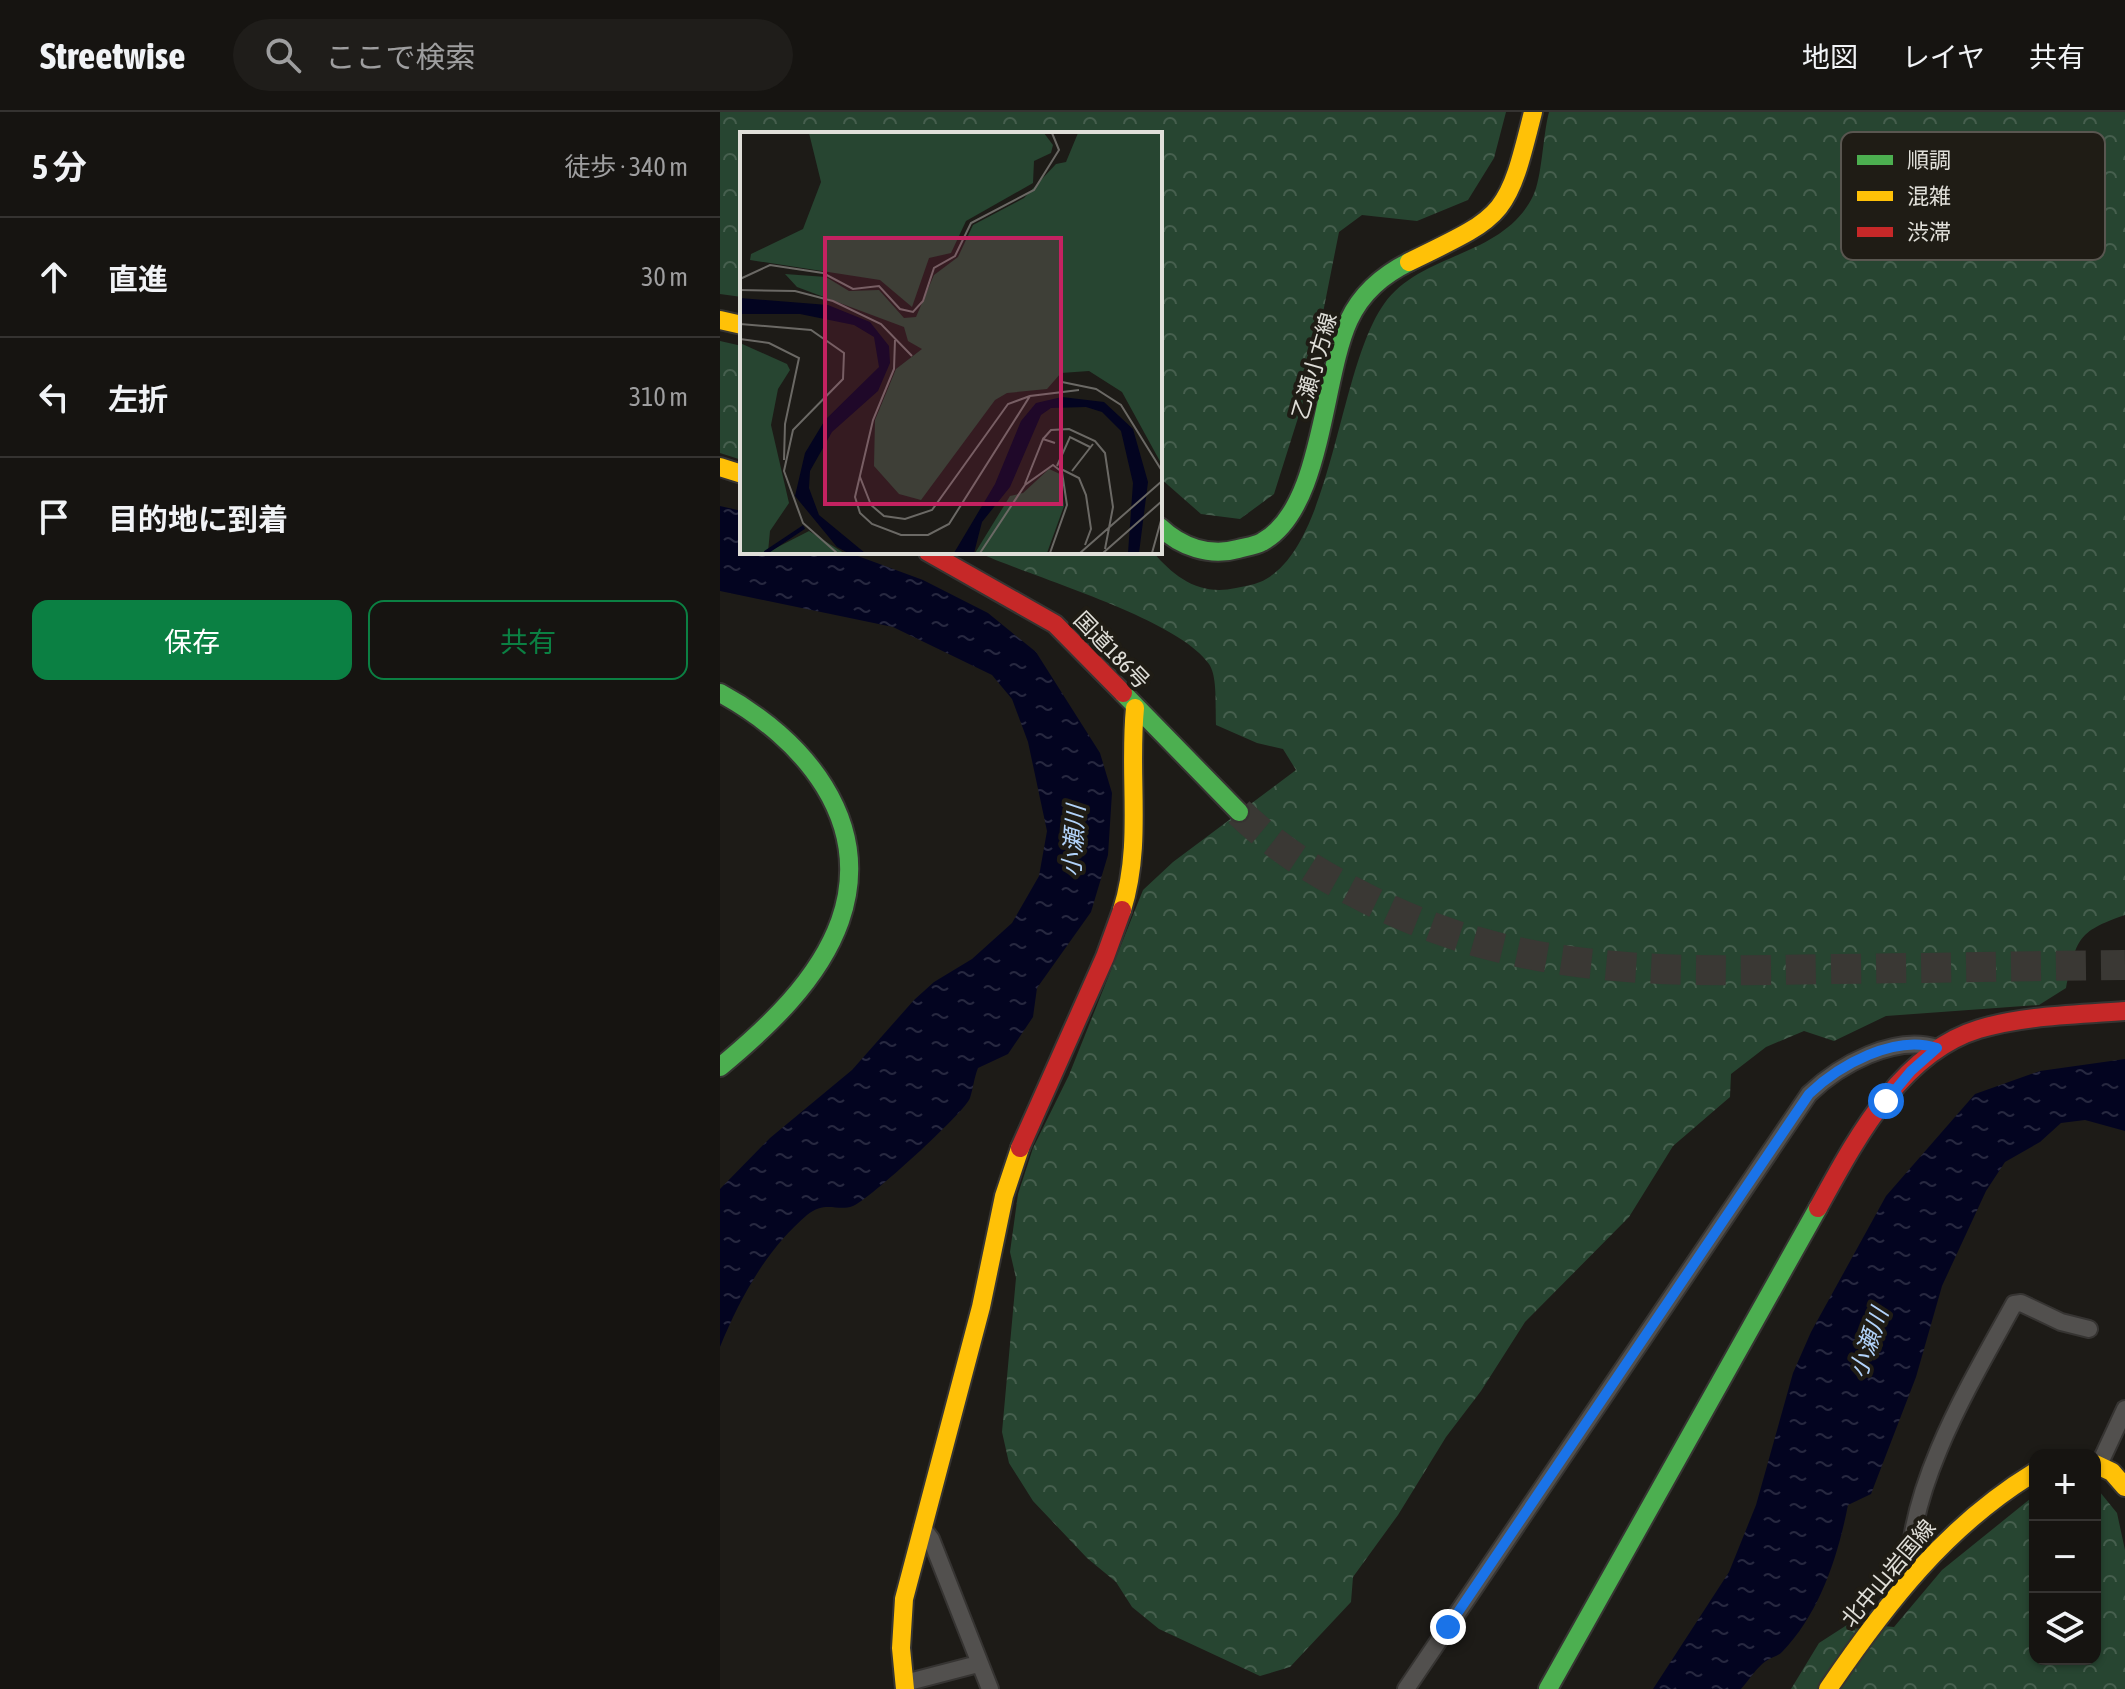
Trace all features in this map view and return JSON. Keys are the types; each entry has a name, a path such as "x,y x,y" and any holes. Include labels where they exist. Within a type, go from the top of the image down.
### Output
{"main road":[{"name":"乙瀬小方線","path":"1162,528 1191,548 1215,552 1244,551 1269,537 1287,518 1306,485 1348,323 1365,292 1393,269 1467,235 1495,217 1514,181 1533,112"},
{"path":"720,320 740,325"},
{"path":"720,467 740,473"},
{"name":"国道186号","path":"932,554 1055,624 1239,812"},
{"path":"720,693 764,718 792,742 818,771 832,792 843,824 848,866 846,899 827,947 786,1004 752,1042 720,1067"},
{"path":"905,1686 901,1648 904,1599 982,1307 1003,1195 1016,1157 1103,959 1129,887 1138,840 1136,782 1129,741 1135,708"},
{"path":"1548,1689 1846,1161 1886,1101 1911,1071 1937,1048 1986,1027 2125,1011"},
{"path":"2101,1468 2124,1484"},
{"name":"北中山岩国線","path":"1828,1689 1909,1578 1957,1528 2029,1476"}],"street":[{"path":"1406,1689 1809,1094 1855,1062 1908,1043 1937,1048"},
{"path":"1909,1578 1910,1547 1939,1452 1961,1402 2014,1304 2021,1303 2061,1322 2089,1329"},
{"path":"2101,1457 2125,1409"},
{"path":"922,1527 931,1539 990,1689"},
{"path":"905,1686 978,1664"}],"green space":[{"path":"720,112 1506,112 1494,158 1468,200 1417,221 1362,215 1339,232 1309,383 1274,494 1240,519 1201,514 1162,480 1162,132 740,132 740,297 720,294"},
{"path":"1549,112 2125,112 2125,915 2097,927 2081,940 2066,988 2039,1005 1886,1016 1834,1041 1804,1031 1766,1047 1731,1074 1730,1097 1673,1146 1629,1217 1525,1322 1481,1391 1446,1437 1398,1515 1353,1577 1351,1602 1290,1667 1260,1676 1159,1629 1132,1607 1116,1582 1087,1558 1033,1501 1009,1463 1002,1432 1016,1278 1010,1252 1018,1194 1033,1148 1069,1075 1143,890 1173,862 1296,770 1283,749 1257,743 1216,725 1212,670 1192,647 1137,615 982,554 1155,554 1179,577 1200,587 1223,590 1260,582 1284,564 1304,535 1319,498 1355,371 1368,334 1384,304 1418,274 1482,244 1502,232 1519,216 1536,188"},
{"path":"720,341 740,346 740,459 720,453"},
{"path":"2101,1493 2117,1513 2125,1550 2125,1689 1791,1689 1819,1643 1850,1623 1894,1627 1942,1570 2029,1500 2029,1665 2101,1665"}],"water":[{"name":"小瀬川","path":"720,506 740,511 740,554 852,554 923,580 988,613 1036,652 1100,753 1112,793 1108,855 1091,912 1037,988 1033,1017 1008,1054 978,1068 970,1098 964,1106 935,1137 877,1189 853,1206 820,1208 792,1229 756,1276 720,1347 720,1189 770,1138 852,1070 914,1000 934,982 972,959 1012,923 1039,876 1047,831 1028,742 1012,699 992,675 893,627 720,591"},
{"name":"小瀬川","path":"2125,1059 2125,1131 2085,1120 2061,1123 2040,1142 2005,1162 1986,1191 1942,1286 1916,1377 1871,1494 1848,1505 1826,1583 1795,1637 1780,1654 1759,1667 1741,1689 1653,1689 1729,1572 1756,1505 1793,1373 1811,1332 1886,1196 1975,1094 2040,1071"}],"tunnel":[{"path":"1239,812 1292,856 1352,891 1412,919 1471,940 1529,954 1588,963 1708,970 2125,965"}],"traffic: fast":[{"path":"1162,529 1187,545 1217,552 1262,542 1282,525 1298,502 1309,473 1349,320 1374,285 1409,262"},
{"path":"720,693 779,734 804,759 824,786 839,817 848,850 848,884 840,921 831,943 790,1002 720,1067"},
{"path":"1123,693 1239,812"},
{"path":"1548,1689 1818,1208"}],"traffic: slow":[{"path":"1409,262 1466,234 1498,209 1516,173 1533,112"},
{"path":"720,320 740,325"},
{"path":"720,467 740,473"},
{"path":"1122,910 1132,860 1135,708"},
{"path":"905,1689 901,1648 904,1599 981,1307 1004,1196 1020,1148"},
{"path":"2101,1467 2112,1472 2125,1487"},
{"path":"1828,1689 1872,1627 1920,1569 1973,1517 2029,1476"}],"traffic: jam":[{"path":"932,554 1055,624 1123,693"},
{"path":"1020,1148 1105,957 1122,910"},
{"path":"1818,1208 1864,1128 1883,1102 1926,1058 1951,1041 1979,1029 2015,1021 2125,1011"}],"route":[{"path":"1448,1627 1809,1094 1855,1062 1908,1043 1937,1048 1911,1071 1886,1101"}]}
